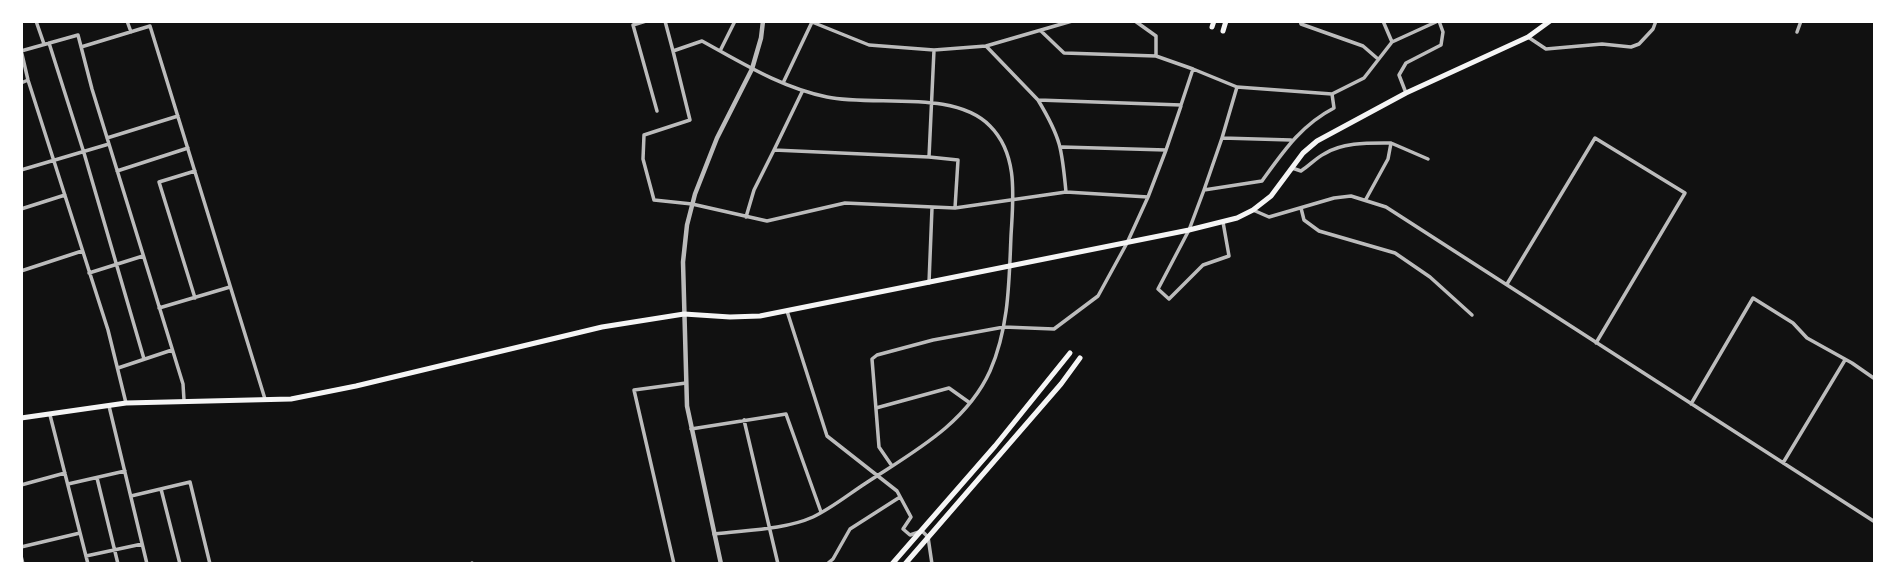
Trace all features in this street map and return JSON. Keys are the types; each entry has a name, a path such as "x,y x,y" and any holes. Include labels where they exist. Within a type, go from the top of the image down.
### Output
{"main road":[{"path":"1223,31 1226,21"},
{"path":"21,418 126,403 291,400 602,327 684,314 760,316 1223,222 1253,210 1271,196 1303,153 1336,129 1406,93 1528,37 1550,21"},
{"path":"892,564 995,446 1070,353"},
{"path":"905,564 1061,384 1080,358"}],"street":[{"path":"36,21 84,153 144,359"},
{"path":"127,21 131,32"},
{"path":"646,21 634,25 657,111"},
{"path":"665,21 690,120 643,135 643,159 654,200 692,204 767,222 845,204 955,208 1066,192 1148,197"},
{"path":"720,51 735,21"},
{"path":"721,564 691,429 686,383 683,262 692,204 712,148 752,69 761,38 762,21"},
{"path":"783,82 812,22 869,45 934,50 986,46 1072,21"},
{"path":"1135,21 1156,36 1156,56"},
{"path":"1300,21 1301,24 1363,47 1378,59"},
{"path":"1382,21 1392,42"},
{"path":"1041,31 1064,53 1156,56 1237,87 1332,94 1364,78 1392,42 1438,21 1443,32 1441,45 1406,63 1399,75 1406,93"},
{"path":"1528,37 1546,49 1602,44 1631,47 1639,44 1653,29 1656,21"},
{"path":"1797,32 1801,21"},
{"path":"81,47 150,26 265,400"},
{"path":"126,403 118,368 21,51 78,35 183,384 184,400"},
{"path":"673,51 702,41 752,69 802,91 830,98 954,107 976,115 990,125 1003,142 1014,188 1004,327 989,374 970,403 940,433 821,512 792,523 714,534"},
{"path":"986,46 1038,100 1055,128 1061,146 1066,192"},
{"path":"929,157 934,50"},
{"path":"892,466 880,447 872,359 877,355 933,340 1004,327 1054,329 1098,296 1148,197 1193,69"},
{"path":"21,83 28,80"},
{"path":"1223,222 1229,256 1203,265 1169,299 1158,289 1189,230 1237,87"},
{"path":"746,217 754,190 802,91"},
{"path":"1204,190 1262,181 1292,140 1315,118 1334,108 1332,94"},
{"path":"1038,100 1181,105"},
{"path":"107,138 177,116"},
{"path":"1222,138 1292,140"},
{"path":"1507,284 1595,138 1685,193 1596,343"},
{"path":"1292,168 1301,172 1323,154 1341,146 1372,143 1391,143 1427,159"},
{"path":"1366,199 1388,159 1391,143"},
{"path":"21,170 109,144"},
{"path":"1061,146 1166,150"},
{"path":"117,171 188,148"},
{"path":"774,150 958,160 955,208"},
{"path":"195,171 159,182 195,298"},
{"path":"21,209 65,195"},
{"path":"1253,210 1269,217 1351,196 1386,207 1875,522"},
{"path":"929,283 932,207"},
{"path":"1301,208 1304,220 1319,231 1395,253 1430,277 1472,315"},
{"path":"21,271 82,251"},
{"path":"89,273 143,256"},
{"path":"159,308 230,287"},
{"path":"1691,404 1753,298 1793,323 1807,338 1846,359 1875,379"},
{"path":"787,311 827,436 897,491 911,517 903,529 909,535 922,531 928,537 932,564"},
{"path":"118,368 172,350"},
{"path":"1783,463 1846,359"},
{"path":"674,564 634,390 686,383"},
{"path":"876,408 949,388 970,403"},
{"path":"109,406 147,564"},
{"path":"49,413 88,564"},
{"path":"691,429 786,414 821,512"},
{"path":"744,420 778,564"},
{"path":"68,484 125,471"},
{"path":"21,485 65,473"},
{"path":"97,478 118,564"},
{"path":"131,496 190,482 210,564"},
{"path":"161,489 180,564"},
{"path":"827,564 833,559 850,529 900,498"},
{"path":"21,547 80,533"},
{"path":"86,556 142,544"},
{"path":"21,556 23,564"}]}
